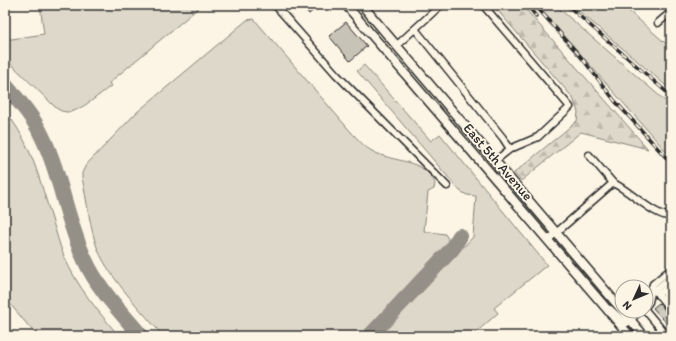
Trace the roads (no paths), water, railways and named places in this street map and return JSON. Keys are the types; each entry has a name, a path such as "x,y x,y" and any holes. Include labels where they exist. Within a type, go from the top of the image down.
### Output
{"main road":[{"name":"East 5th Avenue","path":"346,5 630,336"},
{"name":"East 5th Avenue","path":"362,5 614,302"},
{"name":"East 5th Avenue","path":"630,320 644,336"}],"lane":[{"path":"275,5 336,74 447,186"},
{"path":"396,46 441,5"},
{"path":"483,5 570,107 538,137 510,149 495,161"},
{"path":"658,23 671,12"},
{"path":"415,28 503,138 510,149"},
{"path":"589,155 613,183 621,186 663,216 671,216"},
{"path":"548,240 557,234 613,183"},
{"path":"668,309 655,291 653,284 671,269"},
{"path":"655,291 671,277"},
{"path":"655,291 671,284"},
{"path":"601,302 623,321 627,323 630,320"},
{"path":"659,315 653,320 666,335 671,328"},
{"path":"659,327 665,322"}],"tunnel":[{"path":"659,315 665,309"},
{"path":"665,321 671,316"}],"railway":[{"path":"527,5 536,16"},
{"path":"535,5 581,57 615,101 671,163"},
{"path":"567,5 671,96"}]}
